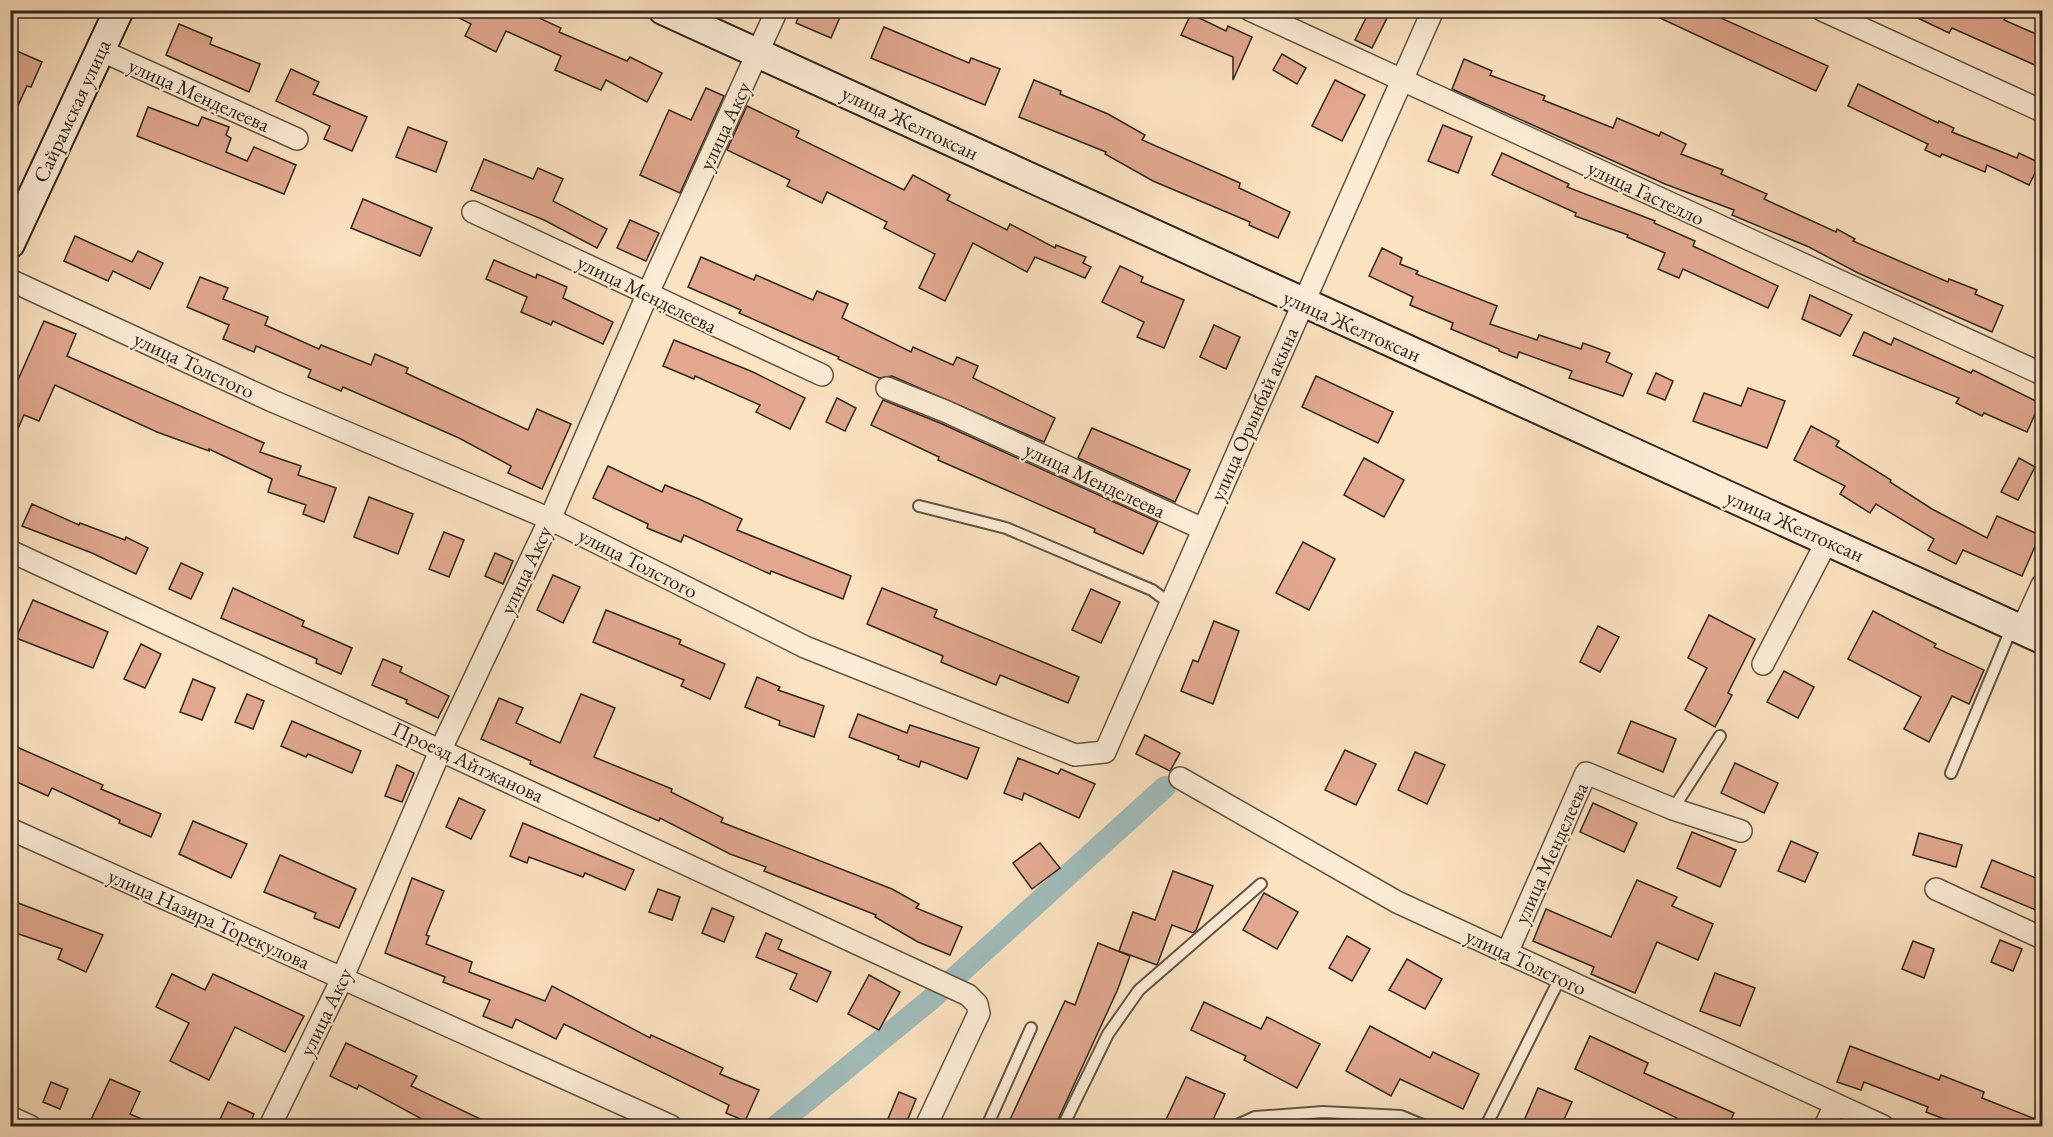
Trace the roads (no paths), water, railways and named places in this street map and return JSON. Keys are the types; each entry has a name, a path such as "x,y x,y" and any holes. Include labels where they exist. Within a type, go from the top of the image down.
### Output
{"main road":[{"name":"Сайрамская улица","path":"10,244 118,10"},
{"name":"улица Желтоксан","path":"663,10 2026,631"}],"street":[{"name":"улица Аксу","path":"270,1126 342,979 441,749 550,519 648,293 777,10"},
{"name":"улица Гастелло","path":"1250,10 2043,374"},
{"name":"улица Орынбай акына","path":"1105,752 1433,10"},
{"path":"1822,10 2043,111"},
{"name":"улица Менделеева","path":"100,50 297,139"},
{"name":"улица Менделеева","path":"473,212 822,375"},
{"name":"улица Толстого","path":"10,280 270,400 550,519 805,647 1075,755 1105,752"},
{"name":"улица Менделеева","path":"887,388 945,411 1203,529"},
{"path":"1763,664 1827,541"},
{"name":"Проезд Айтжанова","path":"10,551 968,995 980,1008 979,1013 926,1126"},
{"path":"2026,631 2043,585"},
{"name":"улица Менделеева","path":"1506,953 1586,772 1673,809 1741,831"},
{"name":"улица Толстого","path":"1180,778 1396,902 1883,1126"},
{"name":"улица Назира Торекулова","path":"10,829 671,1126"},
{"path":"1936,889 2043,938"},
{"path":"1825,1126 1835,1105"},
{"path":"10,1118 30,1126"}],"lane":[{"path":"919,506 1006,528 1152,590 1171,603"},
{"path":"1951,773 2026,631"},
{"path":"1673,809 1720,736"},
{"path":"1063,1126 1108,1034 1139,990 1261,884"},
{"path":"1486,1126 1560,978"},
{"path":"987,1126 1031,1028"},
{"path":"1235,1126 1255,1117 1323,1112 1401,1116 1425,1126"},
{"path":"1371,1126 1376,1115"}],"waterway":[{"path":"776,1126 930,1000 1165,787"}]}
